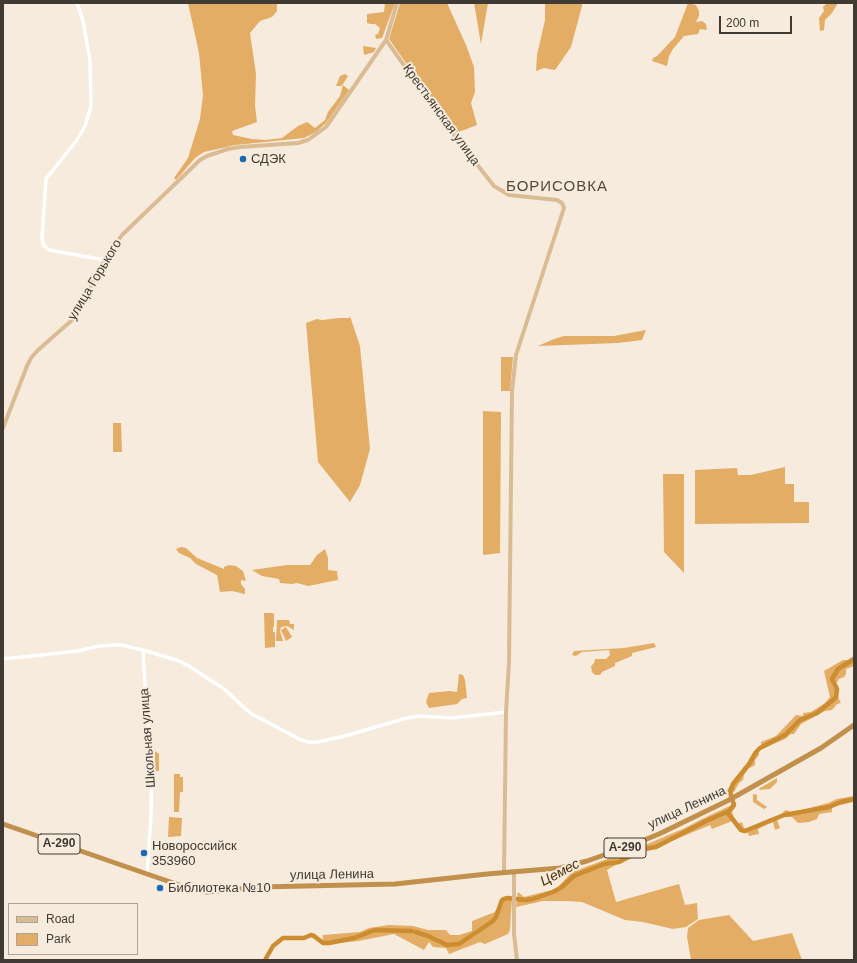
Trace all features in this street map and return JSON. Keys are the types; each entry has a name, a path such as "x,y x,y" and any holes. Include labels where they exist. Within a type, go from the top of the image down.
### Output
{"highway":[{"name":"улица Ленина","path":"3,824 146,874 185,887 207,892 259,888 387,885 560,868 587,861 659,834 729,800 821,748 854,725"}],"main road":[{"name":"улица Горького","path":"3,428 31,358 71,321 80,308 105,260 125,232 200,160 207,156 240,147 298,143 308,140 326,127 386,40 397,3"},
{"name":"Крестьянская улица","path":"386,40 457,139 497,189 509,195 557,200 562,203 564,208 516,355 512,391 509,662 506,712"},
{"path":"504,873 506,712"},
{"path":"514,873 514,934 517,960"}],"street":[{"path":"77,3 83,21 90,60 91,106 85,126 77,140 48,175 45,182 42,240 44,246 49,250 105,260"},
{"path":"3,659 78,651 99,646 122,645 143,650 173,659 189,666 224,689 250,713 301,740 308,742 317,742 341,737 407,718 420,716 452,718 506,712"},
{"name":"Школьная улица","path":"143,650 146,705 152,757 151,816 146,874"}],"green space":[{"path":"188,3 277,3 277,11 272,17 260,21 250,33 256,74 255,106 257,122 232,131 233,135 266,140 282,138 298,126 307,122 315,128 325,120 328,112 340,96 343,85 349,90 326,123 316,132 304,138 235,145 204,152 195,158 176,180 174,178 188,158 200,119 203,95 199,53"},
{"path":"385,3 395,3 382,38 376,39 375,35 378,34 380,28 375,24 367,23 367,14 384,12"},
{"path":"400,3 447,3 474,67 475,92 471,103 477,125 456,133 389,39"},
{"path":"474,3 488,3 481,44"},
{"path":"545,3 582,3 582,6 571,47 555,70 544,68 536,71 537,55 545,20"},
{"path":"688,3 696,5 699,11 699,16 696,22 702,21 706,24 707,30 700,29 698,34 684,36 669,56 667,66 652,61 653,58 657,56 675,37"},
{"path":"827,3 838,3 832,13 825,20 824,30 820,31 819,18 824,11 823,7"},
{"path":"363,46 376,48 374,52 364,55"},
{"path":"345,74 348,76 343,84 341,86 336,86 340,76"},
{"path":"350,316 360,346 370,449 360,485 350,502 318,462 306,323 317,319 349,318"},
{"path":"646,330 642,340 618,343 538,346 564,336 614,336"},
{"path":"501,357 513,357 510,391 501,391"},
{"path":"483,411 501,412 500,553 483,555"},
{"path":"113,423 121,423 122,452 113,452"},
{"path":"785,467 785,484 794,484 794,502 809,502 809,523 695,524 695,470 737,468 738,475 751,475"},
{"path":"663,474 684,474 684,573 664,552"},
{"path":"181,547 186,548 197,558 224,569 224,567 229,565 236,566 243,571 246,581 241,580 241,584 245,589 245,594 232,591 220,592 217,575 179,553 176,549"},
{"path":"325,549 328,558 328,570 337,571 338,580 308,586 297,583 280,583 279,579 262,576 252,570 287,565 310,565 317,555"},
{"path":"264,613 274,614 273,632 275,632 275,647 265,648"},
{"path":"277,620 289,620 290,624 294,624 294,630 287,626 281,627 280,631 283,641 276,641"},
{"path":"286,627 292,637 286,641 281,630"},
{"path":"654,643 656,647 632,653 632,656 615,663 615,666 602,672 600,675 595,675 592,672 591,666 595,659 606,659 610,655 609,650 582,652 576,656 572,655 574,651 624,648"},
{"path":"854,656 854,666 846,669 846,674 844,677 839,679 835,685 841,703 837,704 832,710 825,711 801,724 794,734 791,734 785,739 764,748 761,746 761,742 776,736 796,715 803,716 803,713 811,712 825,703 830,697 824,671 843,660 848,660"},
{"path":"459,674 463,675 465,680 467,698 462,699 457,704 429,708 426,702 429,693 450,691 457,692"},
{"path":"155,751 159,754 159,771 155,771"},
{"path":"759,751 759,755 755,760 755,765 748,769 743,780 739,783 734,792 728,795 726,793 735,778 750,761 754,753"},
{"path":"174,774 180,774 180,777 183,777 183,792 180,792 179,812 174,812"},
{"path":"777,778 777,782 770,789 759,790 760,788"},
{"path":"753,794 757,795 757,800 767,807 764,809 753,802"},
{"path":"854,796 853,802 832,807 832,812 819,814 817,819 809,822 798,823 792,817 784,817 782,814 787,810 790,812 795,812 837,799"},
{"path":"736,803 736,806 732,812 735,820 712,829 710,825 619,863 607,870 616,902 679,884 685,905 697,903 698,919 686,927 673,929 643,922 625,920 582,902 543,901 516,907 518,892 524,897 556,889 572,872 645,845 685,828"},
{"path":"780,815 781,818 777,820 780,828 775,830 773,822 769,824 768,819"},
{"path":"169,817 182,818 181,836 168,837"},
{"path":"766,820 768,824 758,829 759,834 749,836 748,833 740,832 735,825 742,822 744,828 746,829"},
{"path":"502,897 512,897 510,930 508,934 485,944 480,942 449,954 446,948 433,947 429,942 424,950 394,934 358,941 322,945 323,935 360,932 369,928 389,925 413,926 428,930 446,930 450,935 459,935 472,931 472,921 495,912"},
{"path":"729,915 753,941 792,933 802,960 691,960 687,937 688,928 699,920"}],"waterway":[{"name":"Цемес","path":"416,932 447,945 459,944 493,921 502,900 507,898 525,900 533,899 553,892 562,887 574,876 604,864 619,862 644,849 656,847 706,821 729,811 734,805 730,792 733,784 749,764 756,752 760,748 785,735 800,720 817,713 833,700 836,697 837,689 832,679 838,669 854,659"},
{"name":"Цемес","path":"727,812 741,830 745,831 784,815 829,807 854,799"},
{"name":"Цемес","path":"265,960 273,946 283,938 304,938 311,935 323,943 329,943 354,938 375,930 412,931"}],"place":[{"name":"СДЭК","path":"243,159"},
{"name":"Новороссийск 353960","path":"144,853"},
{"name":"Библиотека №10","path":"160,888"}],"district":[{"name":"БОРИСОВКА","path":"557,187"}]}
